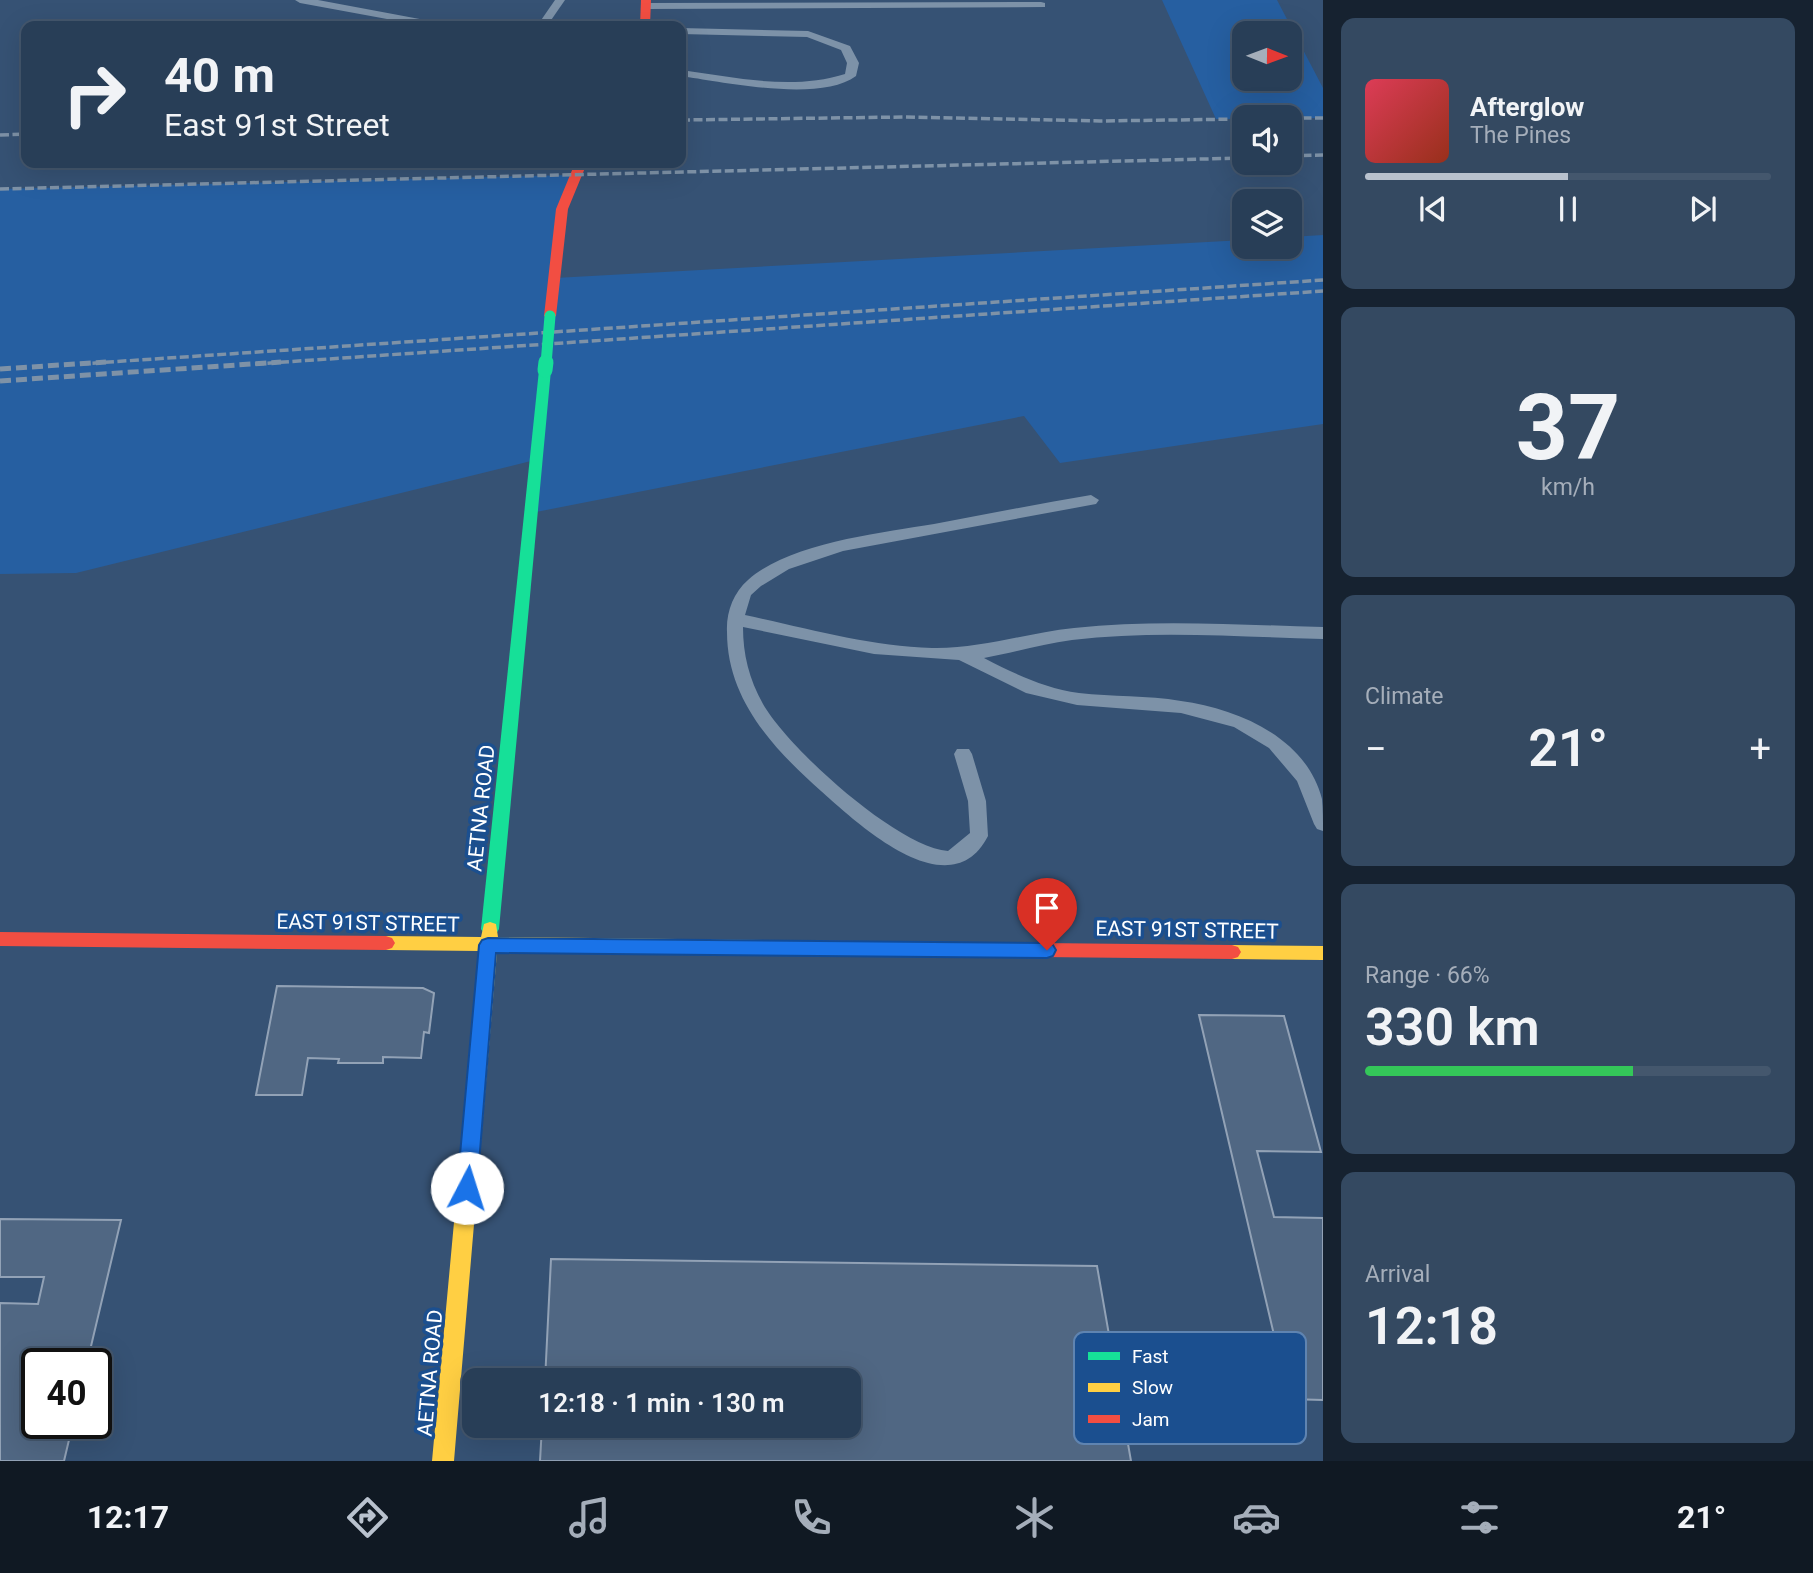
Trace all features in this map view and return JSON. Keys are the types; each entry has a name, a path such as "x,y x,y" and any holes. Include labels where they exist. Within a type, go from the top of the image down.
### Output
{"street":[{"path":"645,21 646,3"},
{"name":"AETNA ROAD","path":"443,1461 488,945 550,316 562,209 579,168"},
{"name":"EAST 91ST STREET","path":"0,939 1323,953"}],"lane":[{"path":"300,0 414,21"},
{"path":"545,21 559,0"},
{"path":"646,3 1041,5"},
{"path":"686,32 808,34 846,48 853,63 850,76 833,83 772,84 686,74"},
{"path":"963,754 977,801 979,836 950,859 927,858 894,840 807,767 767,724 740,675 734,649 735,619 744,593 755,582 783,565 841,546 1091,500"},
{"path":"735,619 876,647 962,654 1070,634 1145,628 1323,633"},
{"path":"962,654 1026,687 1077,699 1181,707 1238,722 1275,743 1305,778 1323,824"}],"shaded area":[{"path":"1162,0 1277,0 1288,21 1232,21 1232,91 1302,91 1302,48 1323,88 1323,118 1302,118 1302,105 1232,105 1232,119 1216,119"},
{"path":"574,175 555,278 1232,241 1232,259 1302,259 1302,236 1323,235 1323,424 1060,463 1024,416 531,513 535,460 76,573 0,574 0,189"}],"building":[{"path":"277,986 423,988 434,993 429,1033 424,1032 421,1058 383,1057 383,1063 338,1063 339,1059 308,1058 302,1095 256,1095"},
{"path":"1199,1015 1284,1016 1321,1152 1257,1151 1274,1217 1323,1218 1323,1400 1306,1400 1306,1332 1273,1332"},
{"path":"0,1219 121,1220 91,1348 21,1348 21,1439 69,1439 64,1461 0,1461 0,1303 38,1304 44,1277 0,1277"},
{"path":"551,1259 1097,1266 1109,1332 1074,1332 1074,1444 1128,1444 1131,1461 540,1461 541,1438 861,1438 861,1368 546,1368"}],"railway":[{"path":"686,120 905,117 1100,121 1232,119"},
{"path":"1302,118 1323,118"},
{"path":"0,135 21,134"},
{"path":"1302,156 1323,155"},
{"path":"0,189 1232,158"},
{"path":"80,364 1323,280"},
{"path":"255,364 1323,291"},
{"path":"0,369 106,362"},
{"path":"0,381 281,362"}],"traffic: fast":[{"path":"545,370 550,316"},
{"path":"490,929 545,370"}],"traffic: slow":[{"path":"443,1461 490,929"},
{"path":"386,943 763,947"},
{"path":"1232,952 1323,953"}],"traffic: jam":[{"path":"645,21 646,0"},
{"path":"550,316 562,209 579,168"},
{"path":"0,939 386,943"},
{"path":"763,947 1232,952"}],"route":[{"path":"467,1188 488,945 1047,950"}]}
